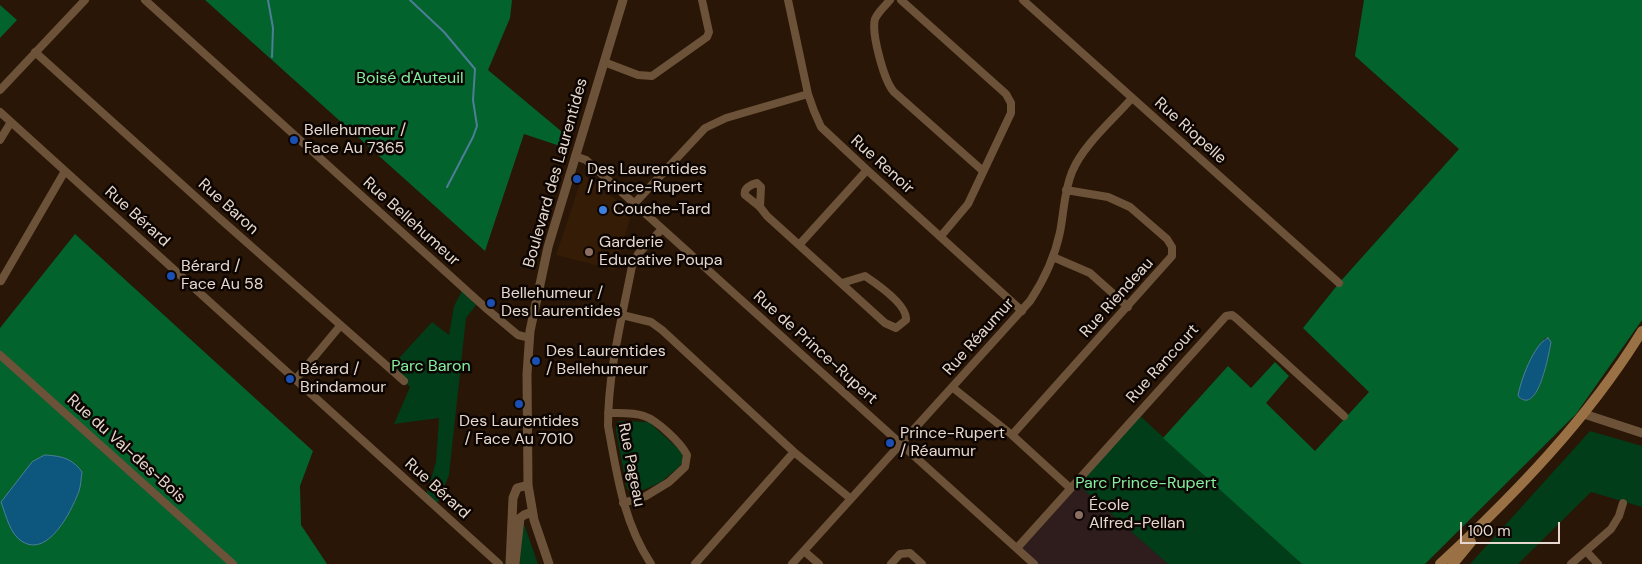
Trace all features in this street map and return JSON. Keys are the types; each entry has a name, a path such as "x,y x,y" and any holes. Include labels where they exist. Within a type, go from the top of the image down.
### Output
{"main road":[{"path":"1440,564 1504,502 1584,414 1618,368 1642,331"},
{"path":"1454,564 1504,502"}],"street":[{"name":"Rue Bellehumeur","path":"145,0 488,310 518,335 530,338"},
{"name":"Boulevard des Laurentides","path":"550,564 532,512 528,484 527,431 530,338 545,258 623,0"},
{"path":"604,62 638,75 652,76 707,37 709,32 702,0"},
{"name":"Rue Renoir","path":"788,0 808,94 821,127 1022,310"},
{"path":"890,0 877,15 874,27 886,81 894,92 983,172"},
{"path":"901,0 1006,94 1010,99 1012,108 965,209 940,236"},
{"name":"Rue Riopelle","path":"1022,0 1339,283"},
{"path":"0,90 81,1"},
{"name":"Rue Baron","path":"35,52 340,326 404,381"},
{"path":"634,204 705,128 726,118 808,94"},
{"name":"Rue Réaumur","path":"792,564 1035,294 1053,257 1060,231 1066,190 1074,169 1082,156 1132,98"},
{"name":"Rue Bérard","path":"0,112 499,564"},
{"path":"0,140 11,122"},
{"name":"Rue de Prince-Rupert","path":"575,156 586,160 1034,564"},
{"path":"800,245 867,170"},
{"path":"1,281 65,171"},
{"name":"Rue Riendeau","path":"1012,435 1172,256 1172,247 1167,239 1124,203 1108,197 1066,190"},
{"path":"760,207 767,216 842,283 892,327 896,328 906,320 907,314 904,309 878,284 865,276 842,283"},
{"name":"Rue Pageau","path":"651,564 643,553 628,521 608,426 608,413 622,315 632,266 638,254 662,229"},
{"path":"1053,257 1090,273 1128,306"},
{"path":"622,315 651,322 662,330 794,452 851,499"},
{"name":"Rue Rancourt","path":"1017,548 1226,316 1232,315 1236,318 1344,416"},
{"path":"296,379 340,326"},
{"name":"Rue du Val-des-Bois","path":"0,355 233,564"},
{"path":"952,387 1012,435 1070,488"},
{"path":"608,413 644,415 658,424 682,447 687,455 685,467 669,482 646,496 623,503"},
{"path":"1584,414 1642,433"},
{"path":"695,564 794,452"},
{"path":"510,564 513,498 518,488 528,484"},
{"path":"1571,564 1611,529 1619,516 1623,503"},
{"path":"515,564 520,518 532,512"},
{"path":"804,551 819,564"},
{"path":"1586,551 1598,564"},
{"path":"890,564 900,554 910,553 922,564"}],"shaded area":[{"path":"583,174 632,212 615,270 556,255"},
{"name":"École Alfred-Pellan","path":"1075,482 1168,564 1034,564 1017,548"}],"green space":[{"name":"Boisé d'Auteuil","path":"205,0 512,0 510,18 488,70 567,136 566,148 524,134 485,251"},
{"path":"1364,0 1642,0 1642,320 1576,414 1425,564 1302,564 1163,438 1228,366 1251,388 1275,362 1289,376 1266,403 1315,451 1369,392 1303,328 1339,283 1459,149 1355,56","holes":["1547,338 1551,342 1545,369 1537,391 1531,398 1525,400 1518,396 1544,339"]},
{"path":"0,5 17,20 0,38"},
{"path":"75,234 313,451 300,486 301,525 327,564 0,564 0,328"},
{"name":"Parc Baron","path":"462,291 477,304 466,318 449,475 437,505 426,495 436,462 439,418 394,424 410,387 391,367 432,322 449,335 454,306"},
{"name":"Parc Prince-Rupert","path":"1138,414 1302,564 1168,564 1075,482"},
{"path":"619,421 649,422 682,452 683,460 679,467 661,482 637,493 627,489 616,431 616,425"},
{"path":"1590,431 1642,446 1642,507 1591,492 1518,564 1470,564"},
{"path":"523,521 538,564 520,564"}],"water":[{"path":"1548,338 1551,342 1541,381 1537,391 1531,398 1525,400 1518,396 1525,373 1538,347"},
{"path":"45,455 61,457 78,467 82,472 81,484 71,509 58,529 42,543 33,545 23,542 15,535 1,502 32,462"}],"waterway":[{"path":"268,0 273,28 272,57"},
{"path":"410,0 444,32 475,69 473,100 477,126 447,187"}],"place":[{"name":"Bellehumeur / Face Au 7365","path":"294,140"},
{"name":"Des Laurentides / Prince-Rupert","path":"577,179"},
{"name":"Couche-Tard","path":"603,210"},
{"name":"Garderie Educative Poupa","path":"589,252"},
{"name":"Bérard / Face Au 58","path":"171,276"},
{"name":"Bellehumeur / Des Laurentides","path":"491,303"},
{"name":"Des Laurentides / Bellehumeur","path":"536,361"},
{"name":"Bérard / Brindamour","path":"290,379"},
{"name":"Des Laurentides / Face Au 7010","path":"519,404"},
{"name":"Prince-Rupert / Réaumur","path":"890,443"},
{"name":"École Alfred-Pellan","path":"1079,515"}]}
